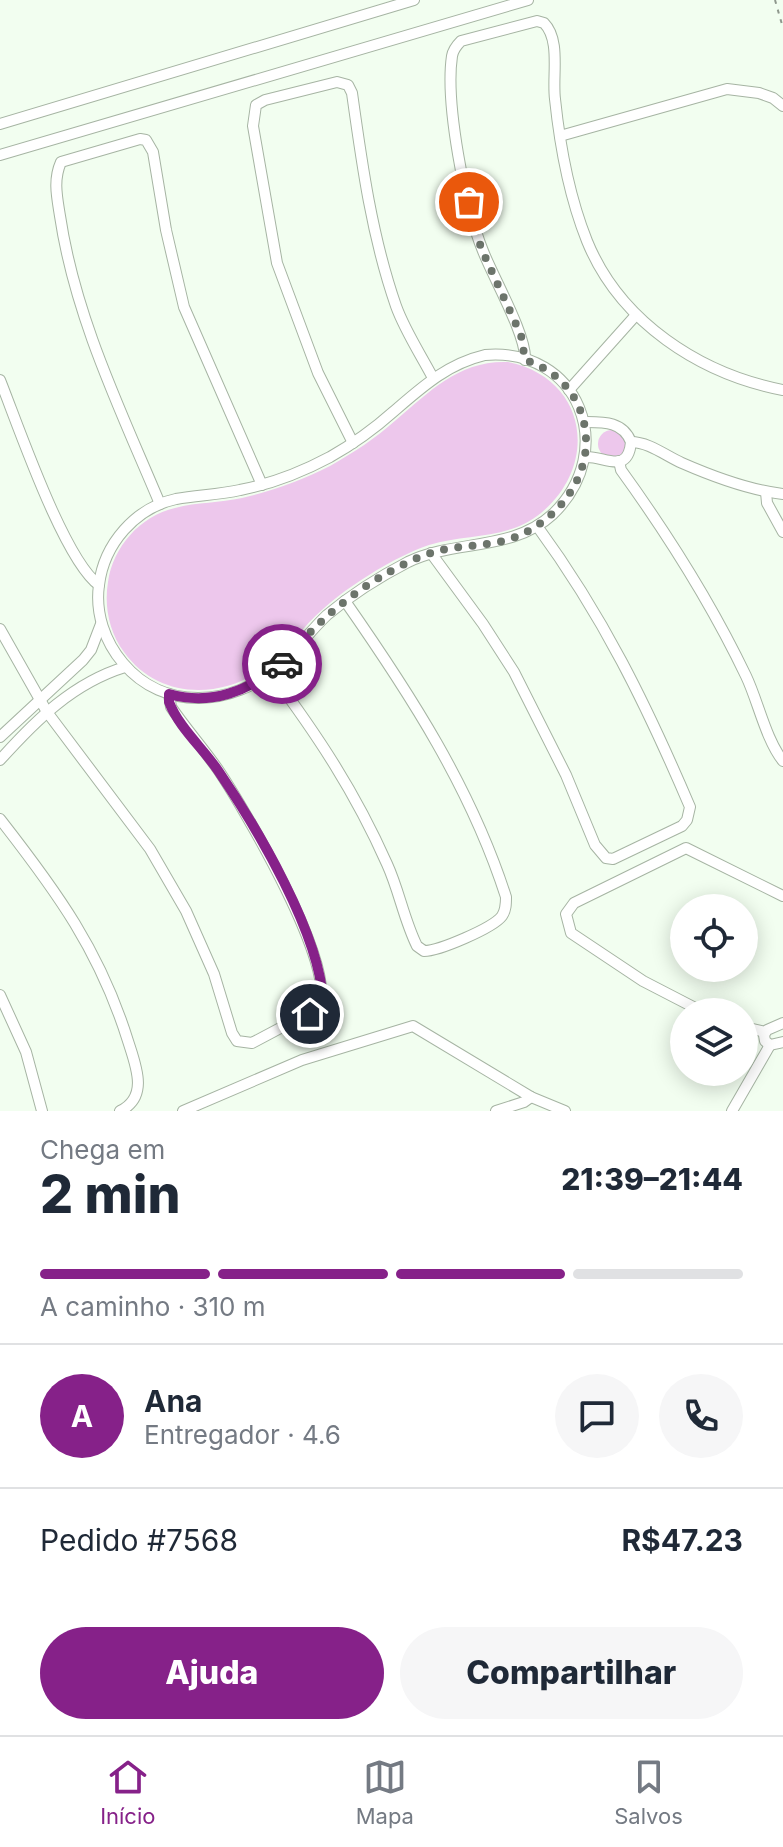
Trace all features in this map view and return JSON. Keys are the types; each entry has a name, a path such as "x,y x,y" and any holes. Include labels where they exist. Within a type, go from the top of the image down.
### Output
{"street":[{"path":"0,124 414,0"},
{"path":"0,155 528,0"},
{"path":"525,360 521,335 481,248 469,202 452,106 452,56 461,41 529,22 544,23 552,32 554,95 569,188 588,243 607,277 636,315 669,342 705,365 751,384 783,390"},
{"path":"353,443 318,373 277,263 253,126 256,105 337,82 348,85 352,93 360,159 376,237 397,309 433,378"},
{"path":"560,136 727,89 759,93 783,106"},
{"path":"160,504 76,295 55,181 61,162 140,139 146,140 153,152 166,230 184,307 262,485"},
{"path":"569,390 636,315"},
{"path":"485,355 509,355 525,360 543,366 569,390 584,422 585,457 571,491 554,512 537,526 500,542 431,553 378,579 345,601 271,673 251,685 219,697 194,699 169,694 145,683 125,667 110,645 101,622 99,585 105,561 117,539 133,520 173,500 218,495 262,485 306,469 353,443 433,378 459,363 485,355"},
{"path":"0,380 45,491 76,556 91,579 99,585"},
{"path":"584,422 610,423 621,427 631,442 646,445 717,477 783,494"},
{"path":"585,457 619,461 628,453 631,442"},
{"path":"619,461 621,470 701,589 746,677 783,761"},
{"path":"766,492 767,503 783,532"},
{"path":"431,553 514,672 566,775 595,845 606,858 613,859 682,826 690,807 621,656 577,582 537,526"},
{"path":"271,673 316,733 354,796 389,867 417,946 424,951 437,950 501,917 506,897 490,848 460,782 391,667 345,601"},
{"path":"0,737 83,660 91,650 101,622"},
{"path":"0,629 47,712 150,849 186,911 208,961 232,1033 237,1041 252,1043 318,1008 323,1001 321,983 311,944 254,826 218,770 171,707 169,694"},
{"path":"0,760 47,712 80,686 104,673 125,667"},
{"path":"0,819 70,914 94,955 118,1011 138,1082 138,1095 133,1103 120,1111"},
{"path":"676,998 643,981 571,933 566,914 574,903 686,848 783,896"},
{"path":"0,995 26,1052 42,1111"},
{"path":"758,1030 765,1032 783,1023"},
{"path":"183,1111 302,1060 413,1026 531,1097 565,1111"},
{"path":"765,1032 765,1041 770,1045"},
{"path":"732,1111 770,1045 783,1042"},
{"path":"496,1111 531,1097"}],"path":[{"path":"775,0 783,28"}],"shaded area":[{"path":"508,362 535,371 555,385 569,404 576,425 577,448 572,471 560,493 541,513 515,528 429,545 389,563 330,603 267,666 231,685 192,690 173,686 154,679 138,668 124,652 109,618 108,582 122,545 150,518 175,508 242,498 309,476 364,445 447,379 475,366"},
{"path":"612,430 622,434 626,444 622,454 612,458 602,454 598,444 602,434"}],"way so far":[{"path":"282,664 328,615 361,589 395,569 431,553 500,542 534,528 563,502 582,468 586,433 581,410 562,381 543,366 525,360 521,335 481,248 469,202"}],"route":[{"path":"282,664 262,679 230,694 208,699 181,698 169,694 169,702 254,826 311,944 323,1001 310,1014"}]}
